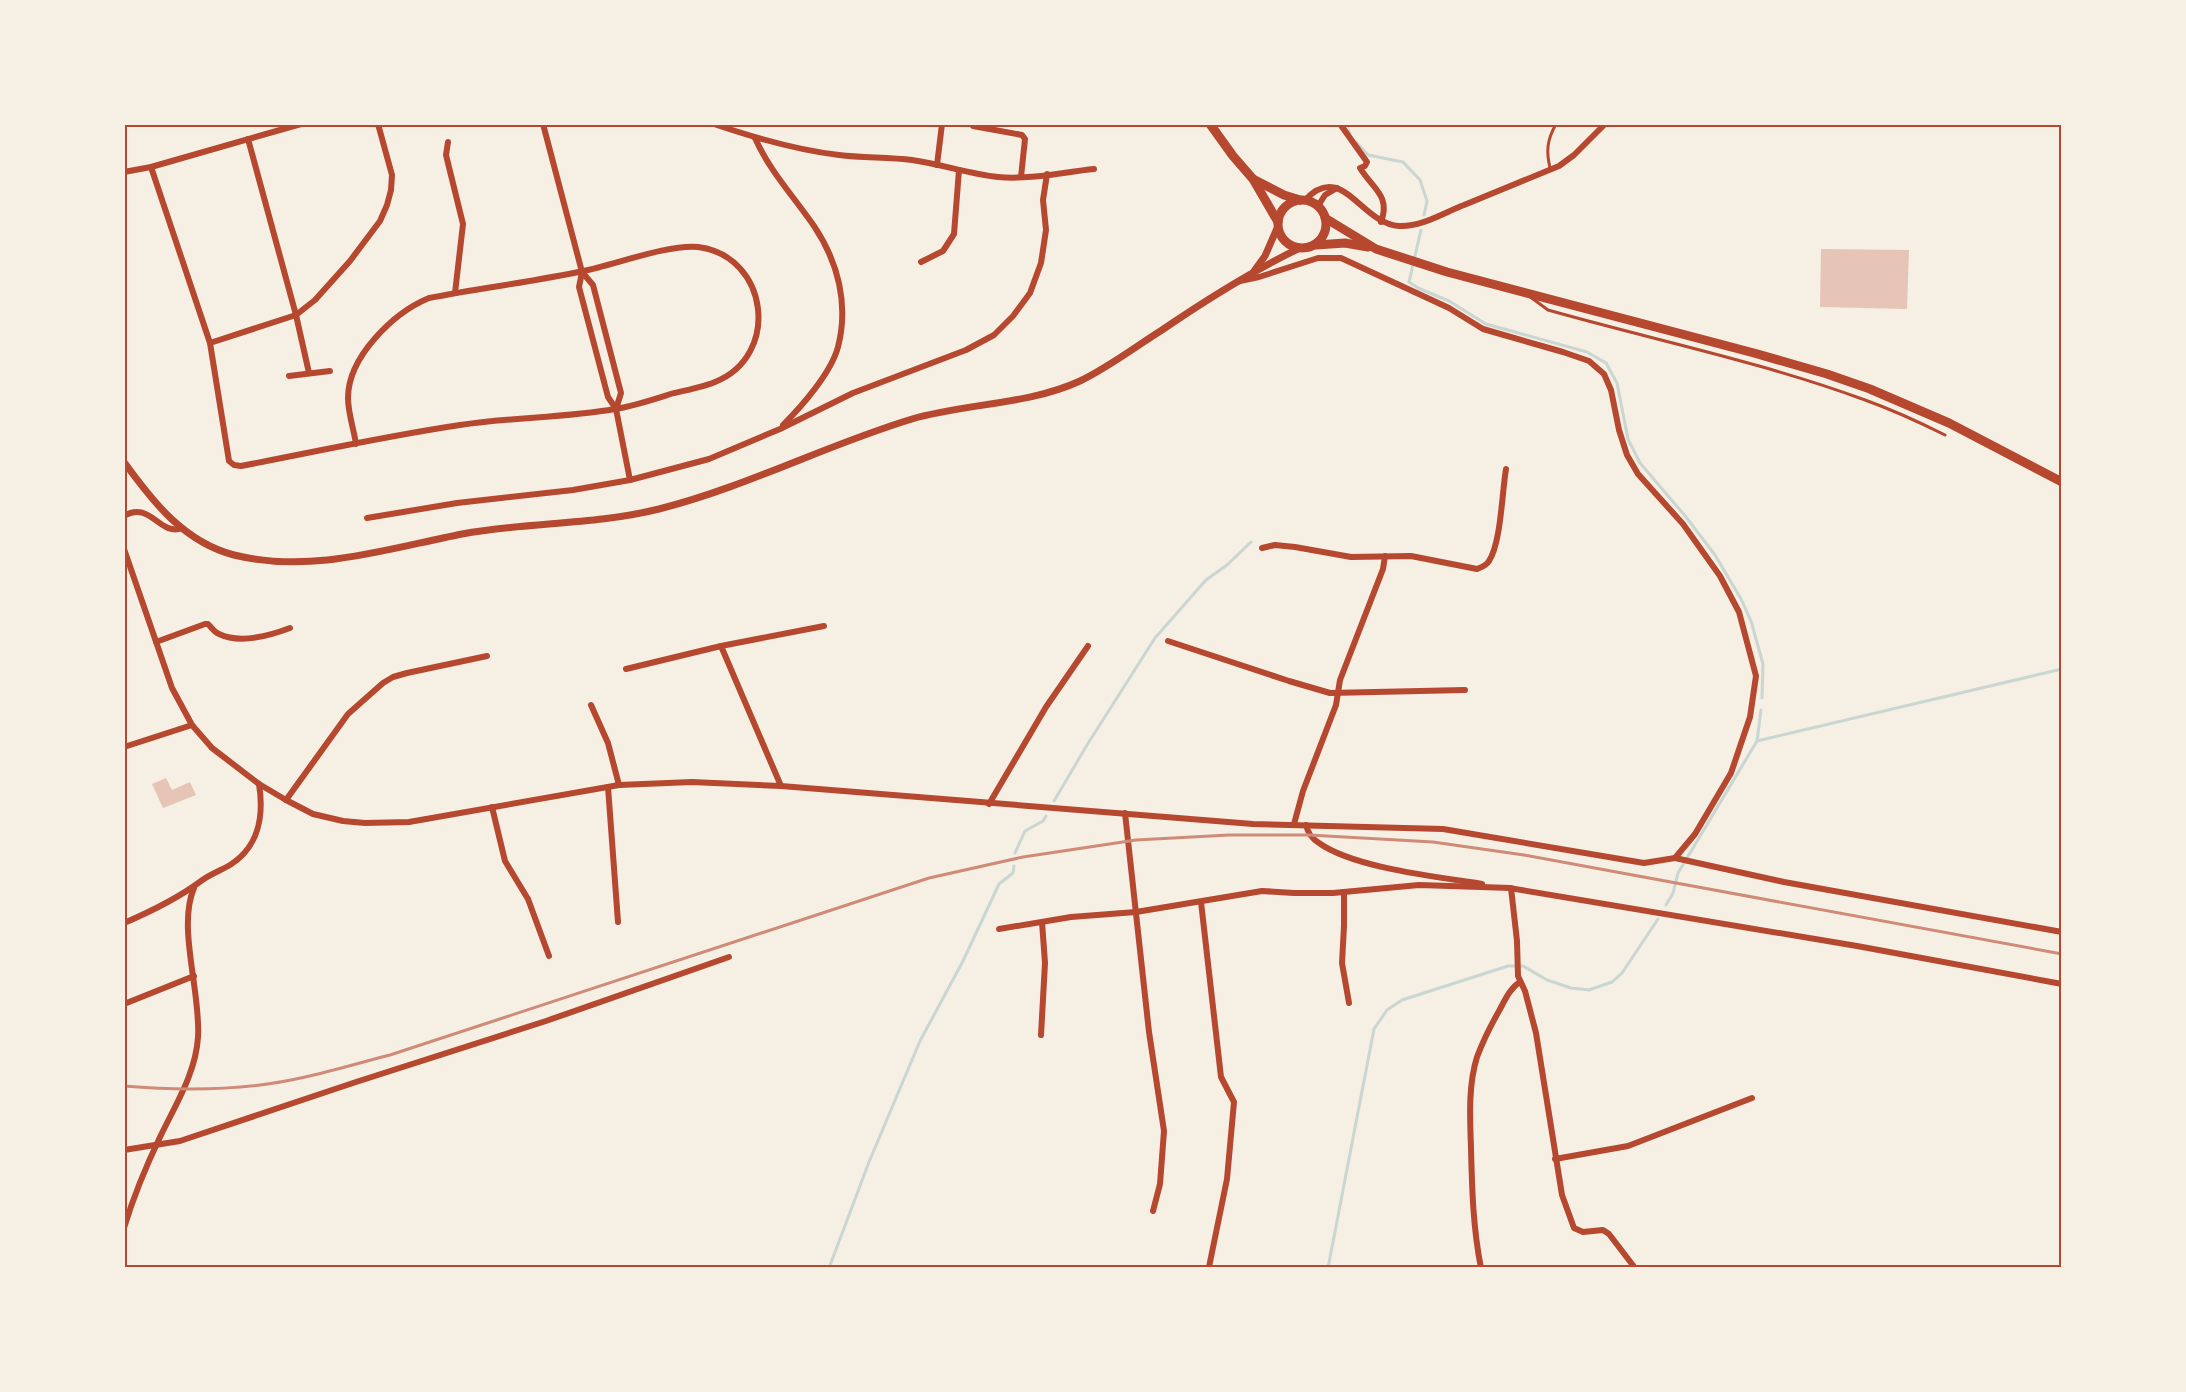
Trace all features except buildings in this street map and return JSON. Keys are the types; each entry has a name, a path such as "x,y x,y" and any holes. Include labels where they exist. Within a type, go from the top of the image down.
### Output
{"main road":[{"path":"1210,124 1228,150 1253,179 1278,224 1283,240 1290,246 1300,248 1345,243 1376,249 1422,265 1734,347 1827,374 1896,399 1949,423 2061,482"},
{"path":"1253,179 1284,195 1318,206 1325,218 1335,226 1376,249"},
{"path":"1278,224 1285,207 1302,200"},
{"path":"1314,245 1324,236 1325,218"}],"street":[{"path":"124,172 151,167 301,124"},
{"path":"210,343 296,315 315,300 350,261 381,221 387,205 392,175 378,124"},
{"path":"543,124 582,272 593,285 621,393 616,409"},
{"path":"714,124 792,148 839,155 914,160 1000,177 1094,169"},
{"path":"937,165 942,124"},
{"path":"1340,124 1367,162 1360,168 1383,198 1385,211 1381,222"},
{"path":"1302,200 1324,187 1332,186 1381,222 1401,226 1430,221 1550,170 1574,155 1605,124"},
{"path":"973,126 1022,135 1025,140 1021,177"},
{"path":"755,138 762,154 816,229 829,252 840,285 842,322 837,349 804,405 780,429"},
{"path":"248,139 296,315 309,374"},
{"path":"448,142 446,155 463,224 455,293"},
{"path":"151,167 210,343 229,461 234,465 241,466 460,425 616,409 709,384 729,375 738,367 753,346 759,328 759,307 753,287 738,266 720,254 696,247 674,248 582,272 455,293 413,304 386,327 362,355 353,371 348,400 356,444"},
{"path":"921,262 944,250 954,234 959,170"},
{"path":"367,518 457,503 573,490 630,480 709,459 780,429 853,393 966,350 994,335 1013,316 1030,293 1041,263 1046,230 1043,200 1047,174"},
{"path":"1318,206 1325,195 1337,188"},
{"path":"1252,274 1265,256 1278,224"},
{"path":"124,462 127,471 160,508 182,528 210,546 234,555 279,562 311,563 368,555 476,532 606,519 657,509 729,488 908,421 1030,396 1072,384 1114,362 1180,317 1300,248"},
{"path":"1240,281 1313,259 1341,258 1449,308 1483,329 1589,361 1604,374 1611,390 1618,430 1627,455 1638,474 1683,524 1720,576 1739,612 1756,676 1750,717 1731,773 1678,859"},
{"path":"582,272 579,287 608,397 616,409 630,480"},
{"path":"289,376 330,371"},
{"path":"1262,548 1275,545 1295,547 1351,557 1411,556 1477,569 1486,565 1491,556 1496,538 1506,469"},
{"path":"124,516 132,511 141,512 169,529 182,528"},
{"path":"124,549 172,688 192,725 212,748 259,784 286,800 324,817 365,823 409,822 619,785 692,782 781,786 1253,824 1443,829 1644,863 1678,859 1784,882 2061,933"},
{"path":"1294,824 1303,791 1329,725 1340,680 1383,569 1385,556"},
{"path":"156,642 205,624 208,624 217,634 234,637 267,635 290,628"},
{"path":"626,669 721,646 824,626"},
{"path":"1168,640 1324,691 1338,693 1465,690"},
{"path":"721,646 781,786"},
{"path":"989,804 1046,707 1088,646"},
{"path":"286,800 348,714 383,683 406,673 487,656"},
{"path":"591,705 608,743 619,785"},
{"path":"124,747 192,725"},
{"path":"124,923 170,903 242,856 249,847 261,820 262,803 259,784"},
{"path":"608,787 618,922"},
{"path":"492,807 505,861 528,899 549,956"},
{"path":"1125,813 1149,1032 1164,1131 1160,1184 1153,1211"},
{"path":"1306,825 1309,835 1319,844 1354,860 1857,946 2061,984"},
{"path":"999,929 1071,917 1136,912 1262,891 1344,892 1419,885 1511,888"},
{"path":"124,1228 135,1191 188,1079 195,1056 199,1014 188,929 190,897 194,888"},
{"path":"1511,888 1518,959 1517,970 1536,1033 1564,1205 1574,1228 1583,1232 1603,1230 1635,1268"},
{"path":"1344,892 1342,963 1349,1003"},
{"path":"1201,902 1221,1077 1234,1102 1227,1179 1209,1267"},
{"path":"1041,1035 1045,963 1042,922"},
{"path":"124,1150 180,1141 465,1048 729,957"},
{"path":"124,1004 194,976"},
{"path":"1481,1268 1474,1229 1470,1107 1472,1087 1478,1057 1493,1021 1512,989 1520,982"},
{"path":"1555,1159 1628,1146 1752,1098"}],"lane":[{"path":"1550,170 1546,150 1556,124"},
{"path":"1526,293 1535,302 1548,309 1796,376 1867,400 1945,435"}],"waterway":[{"path":"1346,124 1350,134"},
{"path":"1356,142 1368,155 1403,162 1420,180 1427,201 1424,215"},
{"path":"1421,230 1409,282 1449,301 1486,324 1587,352 1606,363 1617,383 1628,439 1640,463 1715,555 1741,599 1751,621 1763,664 1762,698"},
{"path":"1054,801 1155,638 1206,580 1227,565 1251,542"},
{"path":"1757,741 2062,669"},
{"path":"1666,905 1673,893 1678,873 1757,741 1761,710"},
{"path":"1015,853 1025,831 1043,821 1046,816"},
{"path":"829,1268 869,1162 920,1041 963,961 999,884 1013,873 1014,866"},
{"path":"1328,1268 1374,1029 1387,1010 1402,1000 1508,966 1523,966 1547,980 1571,988 1589,990 1612,982 1622,973 1658,919"}],"railway":[{"path":"124,1086 169,1089 238,1087 283,1082 316,1075 390,1055 929,878 1023,857 1136,840 1229,835 1309,835 1433,842 1524,855 2062,954"}]}
